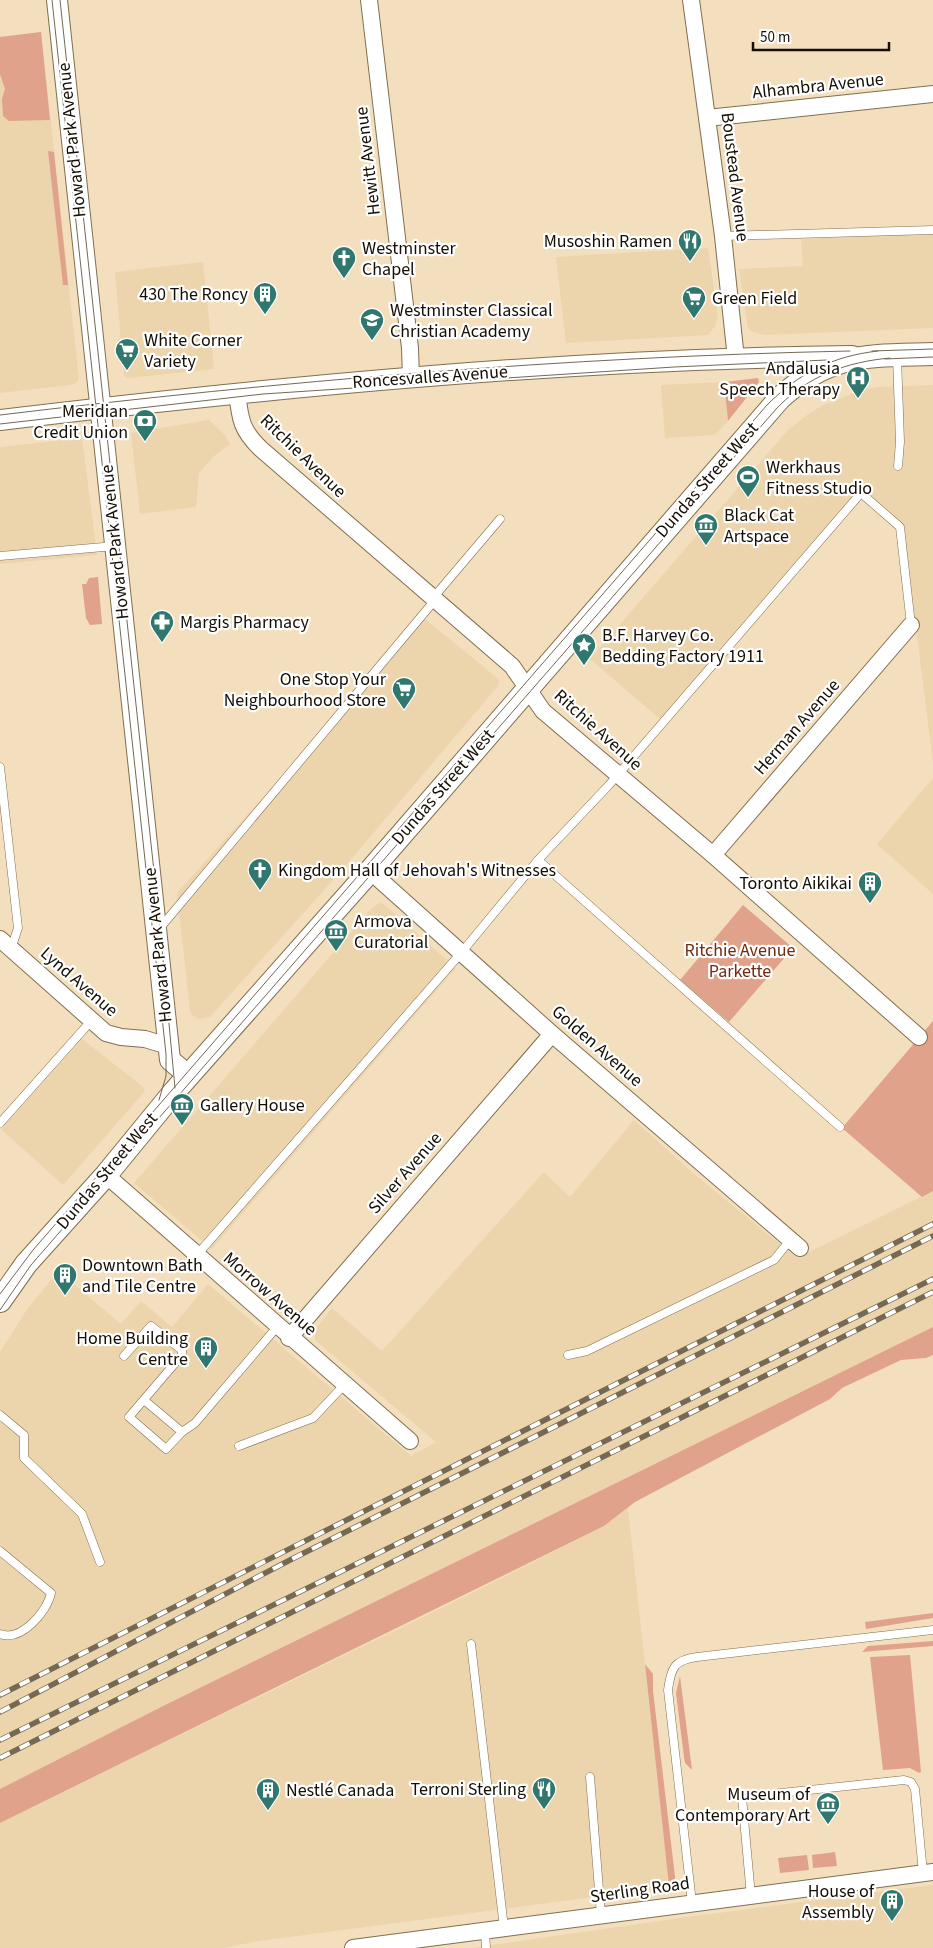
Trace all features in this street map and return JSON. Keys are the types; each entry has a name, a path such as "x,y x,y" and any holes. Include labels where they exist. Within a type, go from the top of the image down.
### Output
{"main road":[{"name":"Dundas Street West","path":"0,1301 26,1264 106,1175 188,1076 370,871 527,687 780,398 814,373 862,356 933,354"}],"street":[{"name":"Howard Park Avenue","path":"57,0 168,1046 170,1060 188,1076"},
{"name":"Hewitt Avenue","path":"369,0 412,378"},
{"name":"Boustead Avenue","path":"691,0 723,236 736,359"},
{"name":"Alhambra Avenue","path":"707,118 933,94"},
{"name":"Roncesvalles Avenue","path":"0,420 237,392 412,378 736,359 862,356"},
{"name":"Ritchie Avenue","path":"237,392 242,424 247,436 512,666 543,711 617,776 713,855 919,1037"},
{"name":"Herman Avenue","path":"713,855 912,625"},
{"name":"Golden Avenue","path":"370,871 552,1034 795,1244"},
{"name":"Lynd Avenue","path":"6,944 112,1036 139,1037 168,1046"},
{"name":"Silver Avenue","path":"283,1332 552,1034"},
{"name":"Morrow Avenue","path":"106,1175 196,1256 410,1441"},
{"name":"Sterling Road","path":"353,1948 928,1873"}],"lane":[{"path":"723,236 933,230"},
{"path":"897,355 900,442 898,466"},
{"path":"196,1256 461,953 538,860 617,776 861,493 900,527 912,625"},
{"path":"157,932 182,899 500,520"},
{"path":"0,556 115,546"},
{"path":"0,767 18,928 6,944"},
{"path":"538,860 840,1127"},
{"path":"1,1121 92,1020"},
{"path":"568,1355 587,1351 774,1260 795,1244"},
{"path":"124,1356 151,1326 182,1350 182,1355 129,1418 166,1449 283,1332"},
{"path":"239,1446 313,1418 344,1385"},
{"path":"144,1400 182,1432"},
{"path":"0,1416 24,1436 24,1458 82,1514 100,1562"},
{"path":"0,1551 51,1593 49,1601 36,1619 18,1634 8,1637 0,1634"},
{"path":"692,1903 668,1690 670,1674 675,1665 680,1660 697,1657 933,1630"},
{"path":"471,1644 504,1928"},
{"path":"590,1777 601,1915"},
{"path":"751,1896 742,1797 904,1780 911,1782 915,1789 928,1873"},
{"path":"486,1931 486,1948"}],"shaded area":[{"path":"41,32 79,379 76,383 70,385 0,393 0,37"},
{"path":"933,234 933,328 764,335 753,332 748,328 739,269 803,266 801,239"},
{"path":"708,248 718,316 715,326 708,335 566,343 556,257"},
{"path":"203,262 214,369 128,378 124,376 115,272"},
{"path":"724,382 728,421 715,435 665,438 661,385"},
{"path":"933,385 933,763 903,524 861,486 660,719 590,659 788,430 825,404 862,390 877,387"},
{"path":"209,420 224,434 230,444 214,456 199,473 196,507 140,514 131,433"},
{"path":"82,438 97,555 0,564 0,447"},
{"path":"424,618 496,677 499,681 498,686 342,870 210,1017 199,1019 192,1015 177,893"},
{"path":"933,778 933,894 877,844"},
{"path":"381,902 456,968 212,1249 134,1183 371,909"},
{"path":"82,1039 142,1086 145,1091 63,1185 1,1129"},
{"path":"634,1120 694,1174 797,1258 933,1191 933,1327 163,1706 0,1789 0,1352 26,1311 58,1271 121,1324 141,1301 172,1327 208,1284 411,1456 436,1442 315,1340 315,1330 332,1308 382,1351 544,1172 570,1197"},
{"path":"628,1508 669,1887 259,1941 224,1948 0,1948 0,1823 472,1593 604,1526"},
{"path":"933,1885 933,1948 471,1948 673,1919"}],"green space":[{"path":"41,32 50,120 9,121 3,116 2,99 5,89 0,74 0,37"},
{"path":"48,151 54,152 68,285 63,285"},
{"path":"758,378 759,382 728,421 724,382"},
{"path":"98,577 102,624 90,625 86,618 82,584 86,584 89,578"},
{"name":"Ritchie Avenue Parkette","path":"743,905 793,948 729,1022 680,980"},
{"path":"933,1021 933,1191 922,1197 842,1128"},
{"path":"933,1327 933,1355 926,1358 901,1360 842,1388 830,1399 635,1502 604,1526 0,1823 0,1789 163,1706"},
{"path":"933,1613 933,1618 866,1629 865,1622"},
{"path":"933,1641 933,1646 862,1652 868,1646"},
{"path":"910,1655 921,1772 919,1773 910,1768 883,1770 870,1657"},
{"path":"645,1664 653,1674 653,1691 676,1885 669,1886"},
{"path":"680,1676 692,1770 685,1763 684,1757 676,1693"},
{"path":"835,1852 837,1866 813,1868 812,1855"},
{"path":"807,1855 809,1870 780,1873 778,1858"}],"tram line":[{"path":"52,0 166,1054 166,1076 159,1100"},
{"path":"60,0 160,927 175,1088"},
{"path":"872,351 933,349"},
{"path":"0,415 318,381 530,365 743,354 850,351"},
{"path":"0,1294 33,1250 767,405 804,375 818,368 846,357 878,351"},
{"path":"885,359 933,357"},
{"path":"0,1310 31,1265 777,408 802,387 815,379 843,367 890,358"},
{"path":"0,424 263,394 674,367 827,360"}],"railway":[{"path":"0,1695 933,1224"},
{"path":"0,1712 290,1560 933,1236"},
{"path":"0,1740 933,1279"},
{"path":"0,1758 933,1292"}],"place":[{"name":"Musoshin Ramen","path":"690,262"},
{"name":"Westminster Chapel","path":"344,279"},
{"name":"430 The Roncy","path":"265,315"},
{"name":"Green Field","path":"694,319"},
{"name":"Westminster Classical Christian Academy","path":"372,341"},
{"name":"White Corner Variety","path":"127,371"},
{"name":"Andalusia Speech Therapy","path":"858,399"},
{"name":"Meridian Credit Union","path":"145,442"},
{"name":"Werkhaus Fitness Studio","path":"748,498"},
{"name":"Black Cat Artspace","path":"706,546"},
{"name":"Margis Pharmacy","path":"162,643"},
{"name":"B.F. Harvey Co. Bedding Factory 1911","path":"584,666"},
{"name":"One Stop Your Neighbourhood Store","path":"404,710"},
{"name":"Kingdom Hall of Jehovah's Witnesses","path":"260,891"},
{"name":"Toronto Aikikai","path":"870,904"},
{"name":"Armova Curatorial","path":"336,952"},
{"name":"Gallery House","path":"182,1126"},
{"name":"Downtown Bath and Tile Centre","path":"65,1296"},
{"name":"Home Building Centre","path":"206,1369"},
{"name":"Terroni Sterling","path":"544,1810"},
{"name":"Nestlé Canada","path":"268,1811"},
{"name":"Museum of Contemporary Art","path":"828,1825"},
{"name":"House of Assembly","path":"892,1922"}]}
